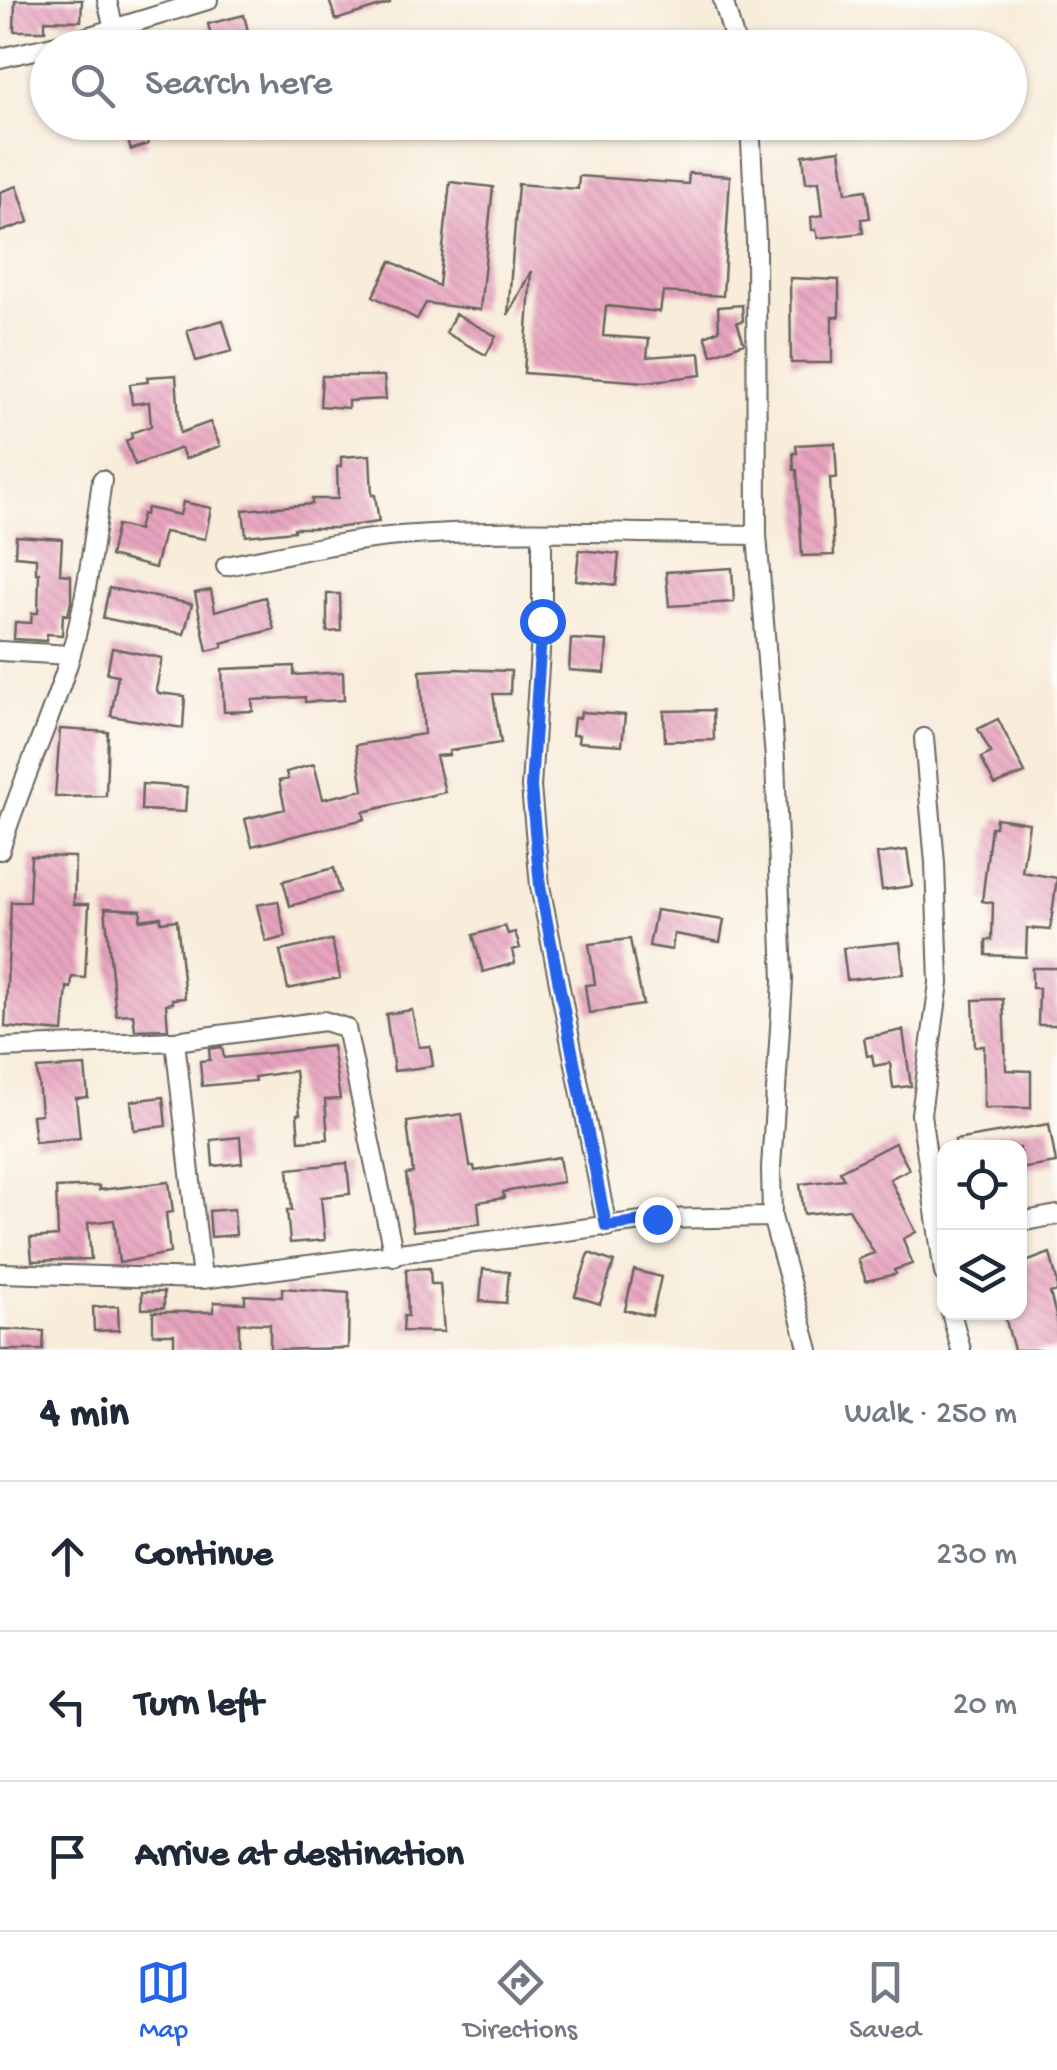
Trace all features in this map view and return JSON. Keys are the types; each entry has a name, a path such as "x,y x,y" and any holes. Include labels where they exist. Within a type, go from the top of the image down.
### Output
{"street":[{"path":"108,0 114,29"},
{"path":"110,30 208,0"},
{"path":"723,0 732,30"},
{"path":"0,58 30,50"},
{"path":"751,140 756,240 757,535 775,759 783,981 770,1168 772,1216 809,1350"},
{"path":"0,850 70,656 88,578 102,480"},
{"path":"542,533 542,621 531,787 540,886 606,1226"},
{"path":"226,566 400,536 757,535"},
{"path":"0,651 70,656"},
{"path":"924,738 939,983 921,1114 940,1230"},
{"path":"0,1048 175,1041 324,1022 346,1028 394,1256"},
{"path":"175,1041 202,1278"},
{"path":"1027,1220 1057,1214"},
{"path":"0,1274 202,1278 657,1219 772,1216"},
{"path":"953,1320 961,1350"}],"building":[{"path":"15,0 82,0 81,21 45,20 45,30 14,31"},
{"path":"329,0 389,0 390,3 336,20"},
{"path":"244,15 248,30 210,30 208,24"},
{"path":"128,140 147,140 148,144 131,150"},
{"path":"840,150 846,193 866,190 870,218 861,219 863,233 818,238 816,230 812,230 811,217 823,215 819,181 806,183 803,155"},
{"path":"689,173 730,176 723,296 663,292 660,312 606,306 603,336 649,339 647,357 700,353 702,375 646,382 524,373 531,271 508,315 518,184 578,189 579,176 688,184"},
{"path":"450,182 493,187 480,310 426,303 417,319 373,296 391,261 439,286"},
{"path":"17,186 29,222 0,232 0,192"},
{"path":"790,278 839,280 839,317 832,317 832,363 791,363"},
{"path":"742,305 743,321 737,322 744,343 712,355 705,336 719,330 718,307"},
{"path":"455,314 496,336 486,355 446,333"},
{"path":"223,320 232,351 196,361 187,330"},
{"path":"176,375 180,433 210,422 220,446 185,459 181,448 135,465 126,441 132,438 131,433 151,426 149,402 132,404 130,384 148,382 147,377"},
{"path":"322,376 384,376 386,399 348,401 348,408 320,406"},
{"path":"835,443 837,478 830,478 834,555 802,556 793,453 797,453 796,445"},
{"path":"370,455 372,495 379,522 246,536 243,510 338,499 337,467 341,466 341,457"},
{"path":"183,502 211,508 205,539 164,532 155,568 110,556 117,525 138,530 147,508 180,515"},
{"path":"16,536 62,539 60,574 71,575 71,602 68,615 63,614 62,635 47,634 46,641 14,639 15,622 31,623 32,613 38,613 39,573 36,558 15,556"},
{"path":"579,550 619,554 616,585 576,580"},
{"path":"732,568 734,602 669,606 666,572"},
{"path":"109,588 192,604 184,634 103,618"},
{"path":"211,590 215,611 265,597 274,629 207,651 195,593"},
{"path":"327,594 340,594 341,631 327,632"},
{"path":"571,639 607,641 605,673 569,670"},
{"path":"112,648 162,658 156,690 185,696 183,728 111,716 118,675 107,673"},
{"path":"294,666 294,675 343,672 344,700 252,700 253,711 224,712 222,669"},
{"path":"420,671 511,671 510,694 493,694 501,743 436,756 445,792 363,812 365,819 252,846 245,819 285,809 279,781 288,779 286,772 314,764 323,799 363,790 356,745 424,734"},
{"path":"713,710 714,740 665,741 664,711"},
{"path":"581,712 625,715 622,745 578,742 579,735 572,735 574,718 580,718"},
{"path":"998,719 1025,773 995,785 981,758 991,753 978,729"},
{"path":"60,729 108,732 106,796 55,797"},
{"path":"142,784 187,787 185,812 141,810"},
{"path":"996,818 1029,823 1022,872 1057,878 1050,930 1027,928 1026,957 986,955 986,940 992,940 993,903 982,901 991,827 995,827"},
{"path":"907,850 912,886 882,890 877,854"},
{"path":"31,856 75,857 74,904 89,904 85,978 72,977 71,988 67,987 63,1032 5,1027 11,902 29,902"},
{"path":"334,868 340,892 290,906 283,881"},
{"path":"278,901 286,937 266,942 257,905"},
{"path":"105,908 141,910 140,920 177,920 185,998 166,1004 168,1029 135,1030 133,1014 116,1015"},
{"path":"656,910 724,920 720,942 674,934 672,950 649,946"},
{"path":"505,926 508,934 515,932 520,948 512,950 515,963 483,972 473,935"},
{"path":"630,939 643,1005 589,1013 585,985 595,984 589,944"},
{"path":"332,940 340,978 288,989 280,951"},
{"path":"900,942 904,974 847,980 843,948"},
{"path":"1032,968 1057,968 1057,1025 1038,1025 1039,988 1032,988"},
{"path":"1003,999 1006,1070 1031,1071 1031,1108 984,1108 984,1046 975,1046 973,1000"},
{"path":"412,1010 419,1047 430,1046 433,1066 394,1071 386,1014"},
{"path":"903,1030 911,1086 893,1088 890,1063 874,1066 872,1055 867,1056 864,1038"},
{"path":"332,1046 340,1099 325,1100 328,1139 299,1141 295,1071 254,1077 255,1081 202,1086 200,1061 210,1060 209,1049 222,1047 224,1058"},
{"path":"85,1066 88,1097 76,1098 80,1138 35,1142 32,1115 41,1114 37,1069"},
{"path":"163,1097 166,1126 134,1130 131,1101"},
{"path":"462,1114 470,1166 475,1171 559,1157 563,1182 503,1192 504,1198 478,1202 480,1224 413,1231 406,1174 413,1173 407,1122"},
{"path":"1049,1124 1056,1163 1027,1168 1027,1140 955,1140"},
{"path":"240,1137 242,1163 213,1166 211,1140"},
{"path":"895,1143 909,1169 890,1179 916,1232 903,1239 912,1264 894,1270 896,1274 866,1281 858,1259 874,1253 849,1209 804,1214 800,1184 844,1179 840,1171"},
{"path":"347,1163 350,1194 321,1197 325,1240 290,1243 288,1169"},
{"path":"169,1182 173,1212 166,1213 170,1253 119,1263 114,1220 88,1223 91,1259 32,1261 30,1238 58,1236 56,1188 99,1186 99,1190"},
{"path":"234,1209 236,1235 211,1237 209,1211"},
{"path":"589,1253 614,1262 600,1304 575,1296"},
{"path":"1050,1253 1057,1281 1057,1291 1050,1293 1057,1320 1057,1350 1014,1350 1006,1320 1027,1320 1027,1261"},
{"path":"430,1268 431,1284 440,1284 444,1332 403,1331 404,1316 408,1316 406,1269"},
{"path":"483,1269 509,1272 506,1303 480,1301"},
{"path":"634,1270 661,1277 652,1316 625,1310"},
{"path":"282,1288 349,1293 348,1348 270,1350 270,1324 239,1323 239,1348 174,1350 174,1334 153,1334 153,1312 214,1312 214,1302 245,1303 245,1295 282,1297"},
{"path":"142,1292 164,1292 164,1308 142,1309"},
{"path":"118,1306 119,1330 94,1331 93,1307"},
{"path":"0,1329 44,1331 43,1350 0,1350"}],"route":[{"path":"542,621 531,787 540,886 606,1226 657,1219"}]}
